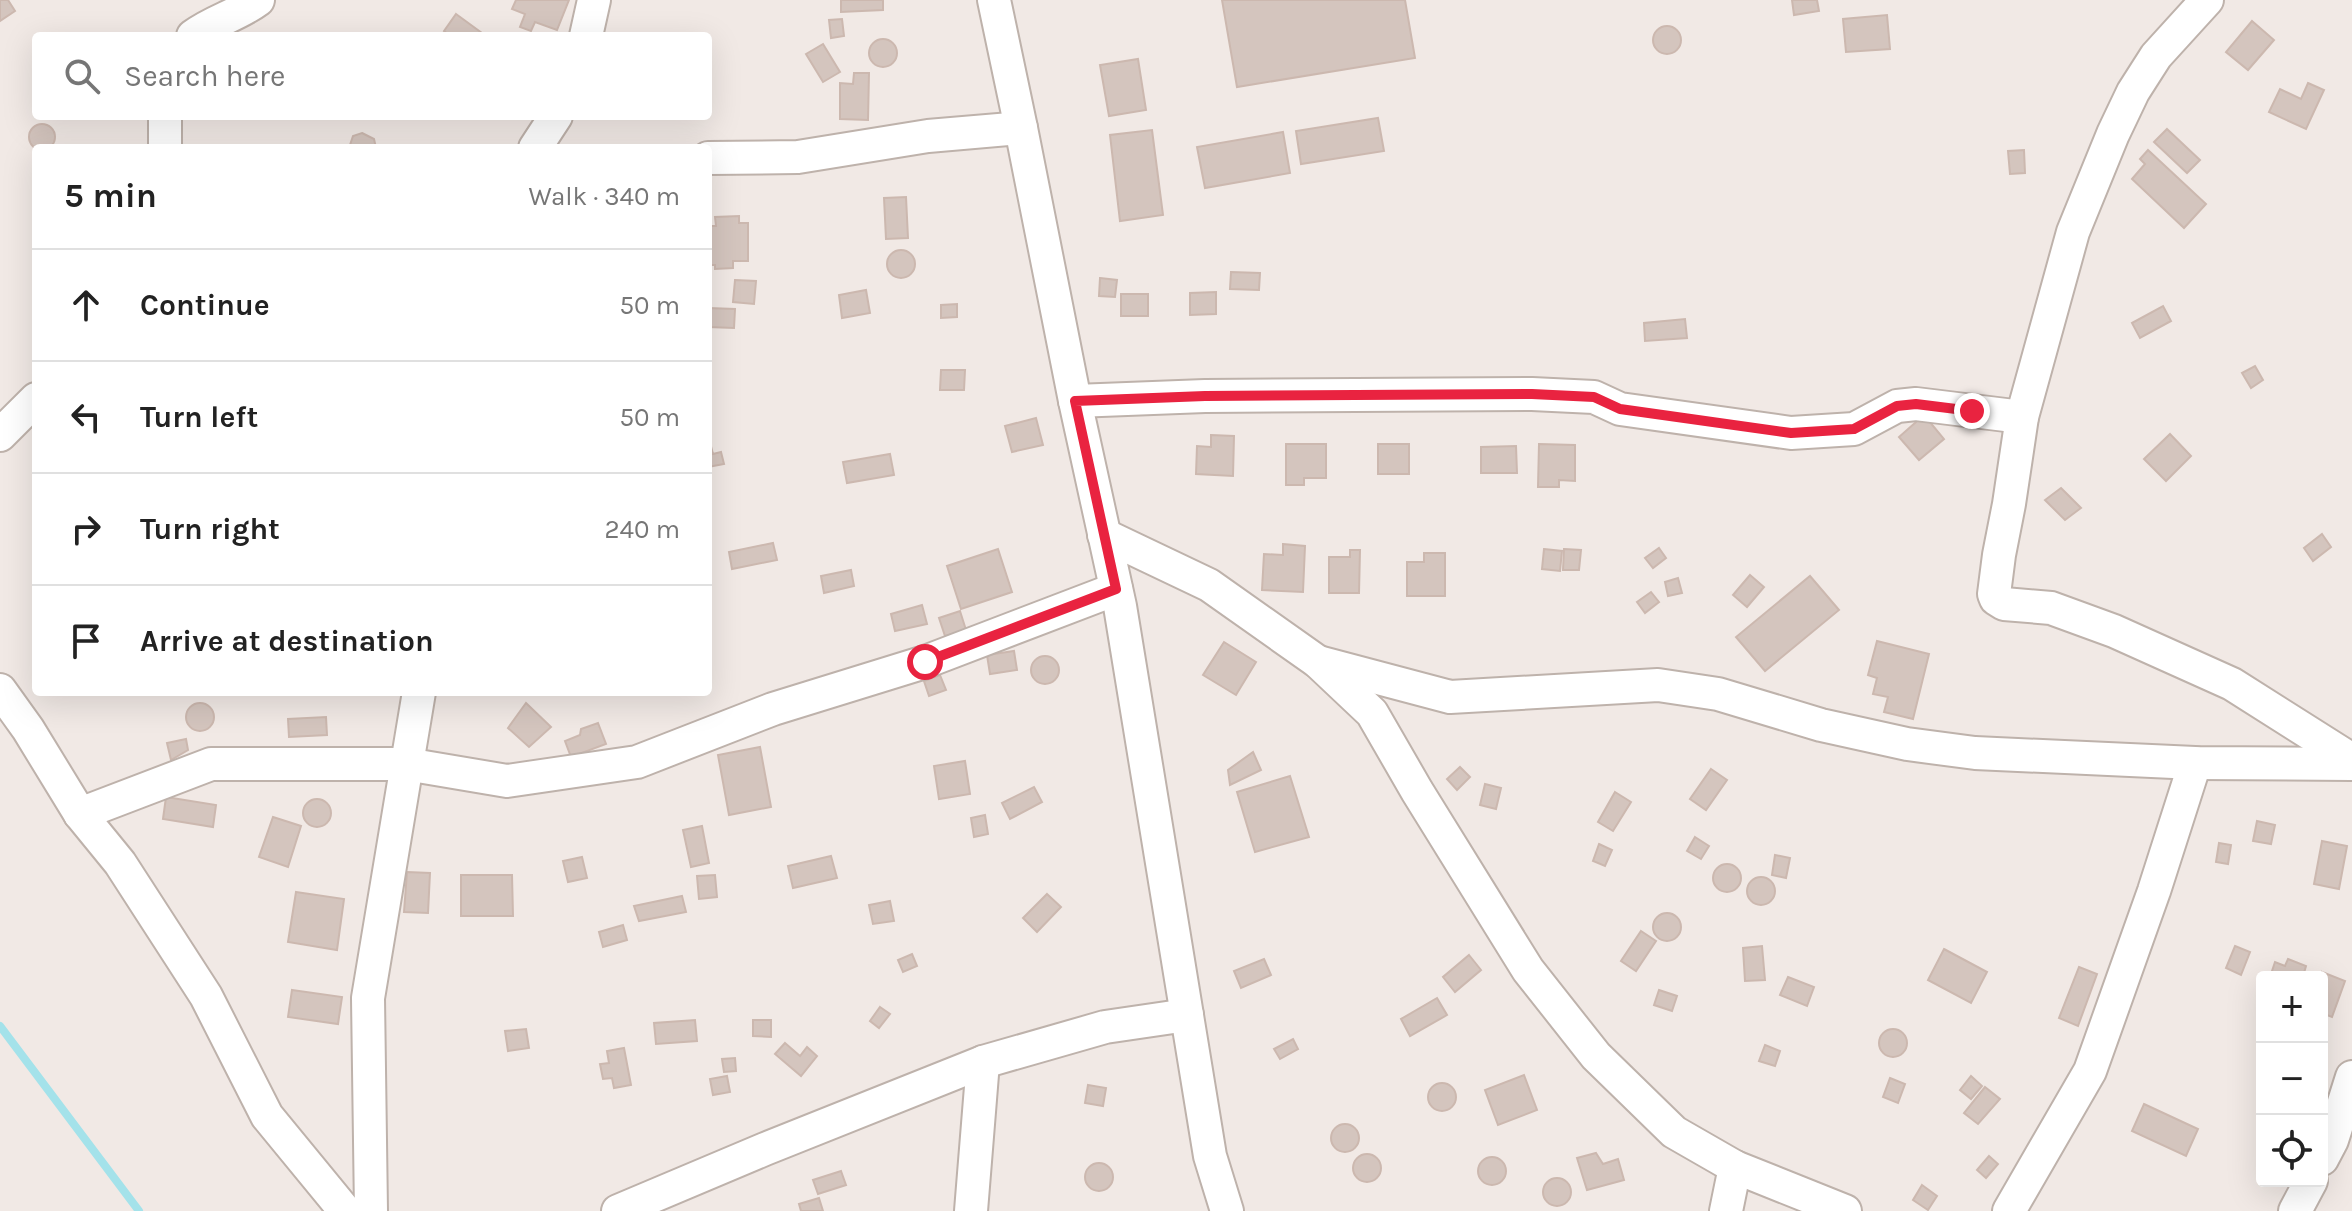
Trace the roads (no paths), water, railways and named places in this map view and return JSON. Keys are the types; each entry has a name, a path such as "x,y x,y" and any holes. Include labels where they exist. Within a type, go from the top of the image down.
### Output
{"street":[{"path":"198,32 258,0"},
{"path":"587,32 594,0"},
{"path":"994,0 1116,589 1210,1156 1227,1211"},
{"path":"2207,0 2156,56 2133,92 2073,232 2022,417 1994,587 1996,599 2004,604 2051,608 2114,631 2232,684 2352,762"},
{"path":"165,120 165,144"},
{"path":"538,144 553,120"},
{"path":"712,158 798,157 928,136 1021,128"},
{"path":"1075,401 1205,396 1594,397 1620,409 1791,433 1854,429 1897,406 1916,404 2022,417"},
{"path":"0,435 32,403"},
{"path":"1104,535 1209,585 1318,662 1372,713 1528,970 1596,1056 1674,1132 1735,1167 1845,1211"},
{"path":"80,814 211,764 406,764 507,781 637,762 773,709 925,662 1116,589"},
{"path":"1318,662 1450,697 1658,685 1718,694 1821,725 1907,744 1975,753 2195,763 2352,762"},
{"path":"0,690 80,814 120,863 206,996 267,1116 345,1211"},
{"path":"371,1211 368,998 418,696"},
{"path":"2009,1211 2090,1071 2154,891 2195,763"},
{"path":"618,1211 983,1062 1105,1027 1187,1015"},
{"path":"971,1211 983,1062"},
{"path":"2328,1148 2352,1077"},
{"path":"1726,1211 1735,1167"},
{"path":"2295,1211 2308,1187"}],"waterway":[{"path":"0,1026 139,1211"}]}
